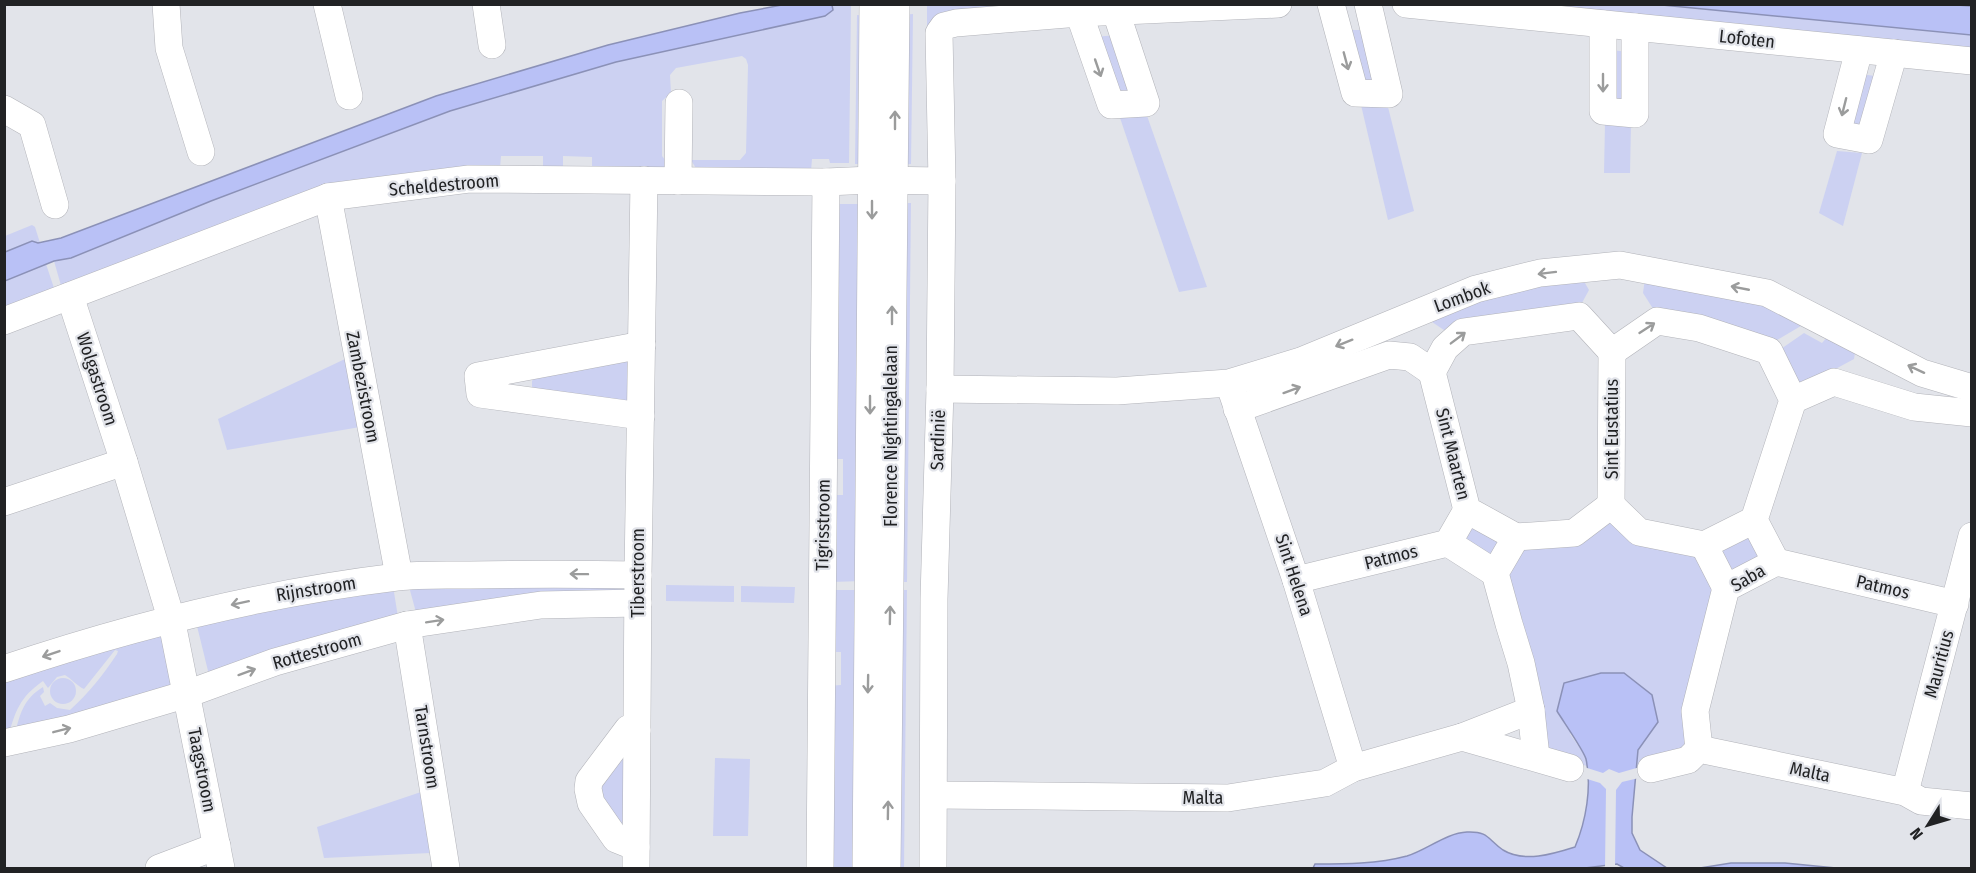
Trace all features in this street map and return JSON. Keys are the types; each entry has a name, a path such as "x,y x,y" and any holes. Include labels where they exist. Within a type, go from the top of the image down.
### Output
{"street":[{"path":"166,4 169,48 201,152"},
{"path":"327,4 349,96"},
{"path":"486,4 492,45"},
{"name":"Florence Nightingalelaan","path":"873,4 883,180 887,868"},
{"name":"Florence Nightingalelaan","path":"866,868 883,180 896,4"},
{"path":"1116,12 1146,103 1111,105 1079,13 1278,4"},
{"path":"1331,4 1355,93 1389,94 1368,4"},
{"name":"Lofoten","path":"1406,4 1971,61"},
{"name":"Sardinië","path":"933,868 934,599 940,389 942,181 939,33 944,26 956,23 1079,13"},
{"path":"1603,24 1603,111 1635,114 1635,27"},
{"path":"1859,50 1837,134 1869,140 1894,53"},
{"path":"678,181 679,102"},
{"path":"4,110 32,125 55,205"},
{"name":"Scheldestroom","path":"4,321 328,197 469,179 942,181"},
{"name":"Tiberstroom","path":"636,858 644,180"},
{"name":"Tigrisstroom","path":"820,868 826,182"},
{"name":"Zambezistroom","path":"328,197 399,576"},
{"name":"Lombok","path":"940,389 1117,391 1229,383 1301,361 1476,289 1540,273 1620,265 1767,293 1922,373 1971,388"},
{"name":"Wolgastroom","path":"70,296 124,462 171,618"},
{"name":"Lombok","path":"1432,372 1445,348 1464,332 1579,316 1612,352"},
{"path":"1536,757 1531,710 1521,663 1496,573 1516,537 1574,533 1611,506 1639,532 1704,545 1754,520 1792,400 1769,351 1700,328 1657,321 1612,352"},
{"path":"1379,329 1389,355"},
{"path":"641,416 480,394 478,376 642,345"},
{"path":"1792,400 1834,382 1879,351"},
{"name":"Sint Eustatius","path":"1611,506 1612,352"},
{"path":"1237,409 1389,355 1410,357 1432,372"},
{"path":"524,367 524,400"},
{"name":"Sint Maarten","path":"1432,372 1467,510 1516,537"},
{"path":"1834,382 1914,407 1971,413"},
{"name":"Sint Helena","path":"1229,383 1296,580 1353,768"},
{"path":"4,502 124,462"},
{"path":"1467,510 1448,543 1496,573"},
{"name":"Saba","path":"1699,749 1695,711 1726,588 1776,562 1754,520"},
{"name":"Mauritius","path":"1905,792 1971,536"},
{"name":"Patmos","path":"1296,580 1448,543"},
{"path":"1704,545 1726,588"},
{"name":"Patmos","path":"1776,562 1955,604"},
{"name":"Rijnstroom","path":"4,669 171,618 265,598 399,576 541,573 638,575"},
{"name":"Rottestroom","path":"4,743 69,729 187,693 275,662 407,625 541,604 638,603"},
{"name":"Taagstroom","path":"159,868 219,857 171,618"},
{"name":"Tarnstroom","path":"407,625 446,868"},
{"name":"Malta","path":"934,795 1227,798 1325,783 1353,768 1462,737 1531,710"},
{"name":"Tiberstroom","path":"636,858 616,840 591,803 588,789 589,781 628,729 637,730"},
{"path":"1462,737 1570,768"},
{"path":"1651,769 1688,760 1699,749"},
{"name":"Malta","path":"1699,749 1905,792 1921,801 1971,806"}],"shaded area":[{"path":"787,4 832,5 833,10 825,16 616,62 450,111 211,201 71,258 54,261 5,281 5,252 32,241 38,243 61,238 436,96 608,45"},
{"path":"832,5 851,5 849,163 830,163 829,159 812,159 811,171 697,170 691,160 740,160 746,153 748,65 742,56 676,68 670,75 671,93 662,101 662,156 668,170 592,169 592,157 563,156 563,169 543,168 543,156 501,156 500,168 471,169 62,289 54,261 71,258 211,201 450,111 616,62 833,10"},
{"path":"927,5 1093,5 927,28"},
{"path":"1476,5 1662,5 1971,35 1971,54"},
{"path":"1662,5 1971,6 1971,35"},
{"path":"913,14 911,164 898,165 901,15"},
{"path":"857,15 864,16 867,164 855,164"},
{"path":"1346,30 1369,30 1380,85 1360,87"},
{"path":"1118,35 1136,93 1114,95 1093,37"},
{"path":"1611,50 1629,52 1628,104 1612,106"},
{"path":"1860,74 1883,77 1865,134 1845,131"},
{"path":"1387,103 1414,211 1388,220 1361,105"},
{"path":"1145,110 1207,287 1179,292 1118,112"},
{"path":"1605,123 1631,124 1630,173 1604,173"},
{"path":"1837,151 1862,153 1843,226 1819,213"},
{"path":"899,203 911,203 907,582 894,582"},
{"path":"834,204 867,204 863,581 831,582 831,495 843,495 843,459 831,459"},
{"path":"32,225 35,227 40,243 32,241 5,252 5,236"},
{"path":"46,264 55,291 5,311 5,281"},
{"path":"1582,278 1589,290 1577,312 1450,334 1426,318 1473,298"},
{"path":"1645,278 1762,303 1806,323 1767,346 1659,318 1643,293"},
{"path":"1804,333 1822,343 1829,335 1855,353 1854,359 1800,388 1775,353"},
{"path":"630,355 628,407 532,389 532,381 537,373"},
{"path":"345,359 360,427 227,450 218,419"},
{"path":"1610,519 1697,552 1719,597 1685,750 1681,756 1637,766 1638,750 1658,722 1652,695 1624,673 1601,673 1570,734 1586,757 1587,766 1542,753 1505,581 1525,545"},
{"path":"1471,524 1503,542 1500,558 1465,545 1468,527"},
{"path":"1747,537 1764,552 1734,575 1722,550"},
{"path":"408,583 626,583 625,595 417,616"},
{"path":"666,585 734,586 734,602 666,601"},
{"path":"393,586 398,617 210,679 196,622"},
{"path":"741,586 795,587 794,603 741,602"},
{"path":"830,590 863,590 859,868 826,868 828,686 841,685 841,652 828,652"},
{"path":"895,590 907,590 904,868 892,868"},
{"path":"164,629 180,692 14,737 23,709 30,697 43,687 44,692 40,696 45,706 50,703 57,708 70,710 90,690 106,669 117,654 118,651 115,650 84,689 65,675 57,677 48,688 43,681 35,687 20,705 8,738 5,738 5,679"},
{"path":"1601,673 1624,673 1652,695 1658,722 1638,750 1632,833 1640,850 1667,868 1624,868 1617,864 1585,868 1313,868 1315,864 1349,864 1396,859 1422,850 1444,838 1467,832 1480,833 1503,850 1520,856 1539,856 1575,847 1587,804 1588,770 1586,759 1578,743 1557,711 1564,683"},
{"path":"63,678 72,682 76,691 72,700 63,704 54,700 50,691 54,682"},
{"path":"623,745 625,835 596,798"},
{"path":"715,758 750,759 748,836 713,836"},
{"path":"421,792 430,853 324,858 317,827"},
{"path":"1731,863 1785,863 1836,868 1700,868"}],"pier":[{"path":"1584,767 1603,773 1609,769 1619,773 1640,767 1639,778 1622,782 1616,790 1615,867 1605,868 1606,789 1600,783 1584,778"}]}
